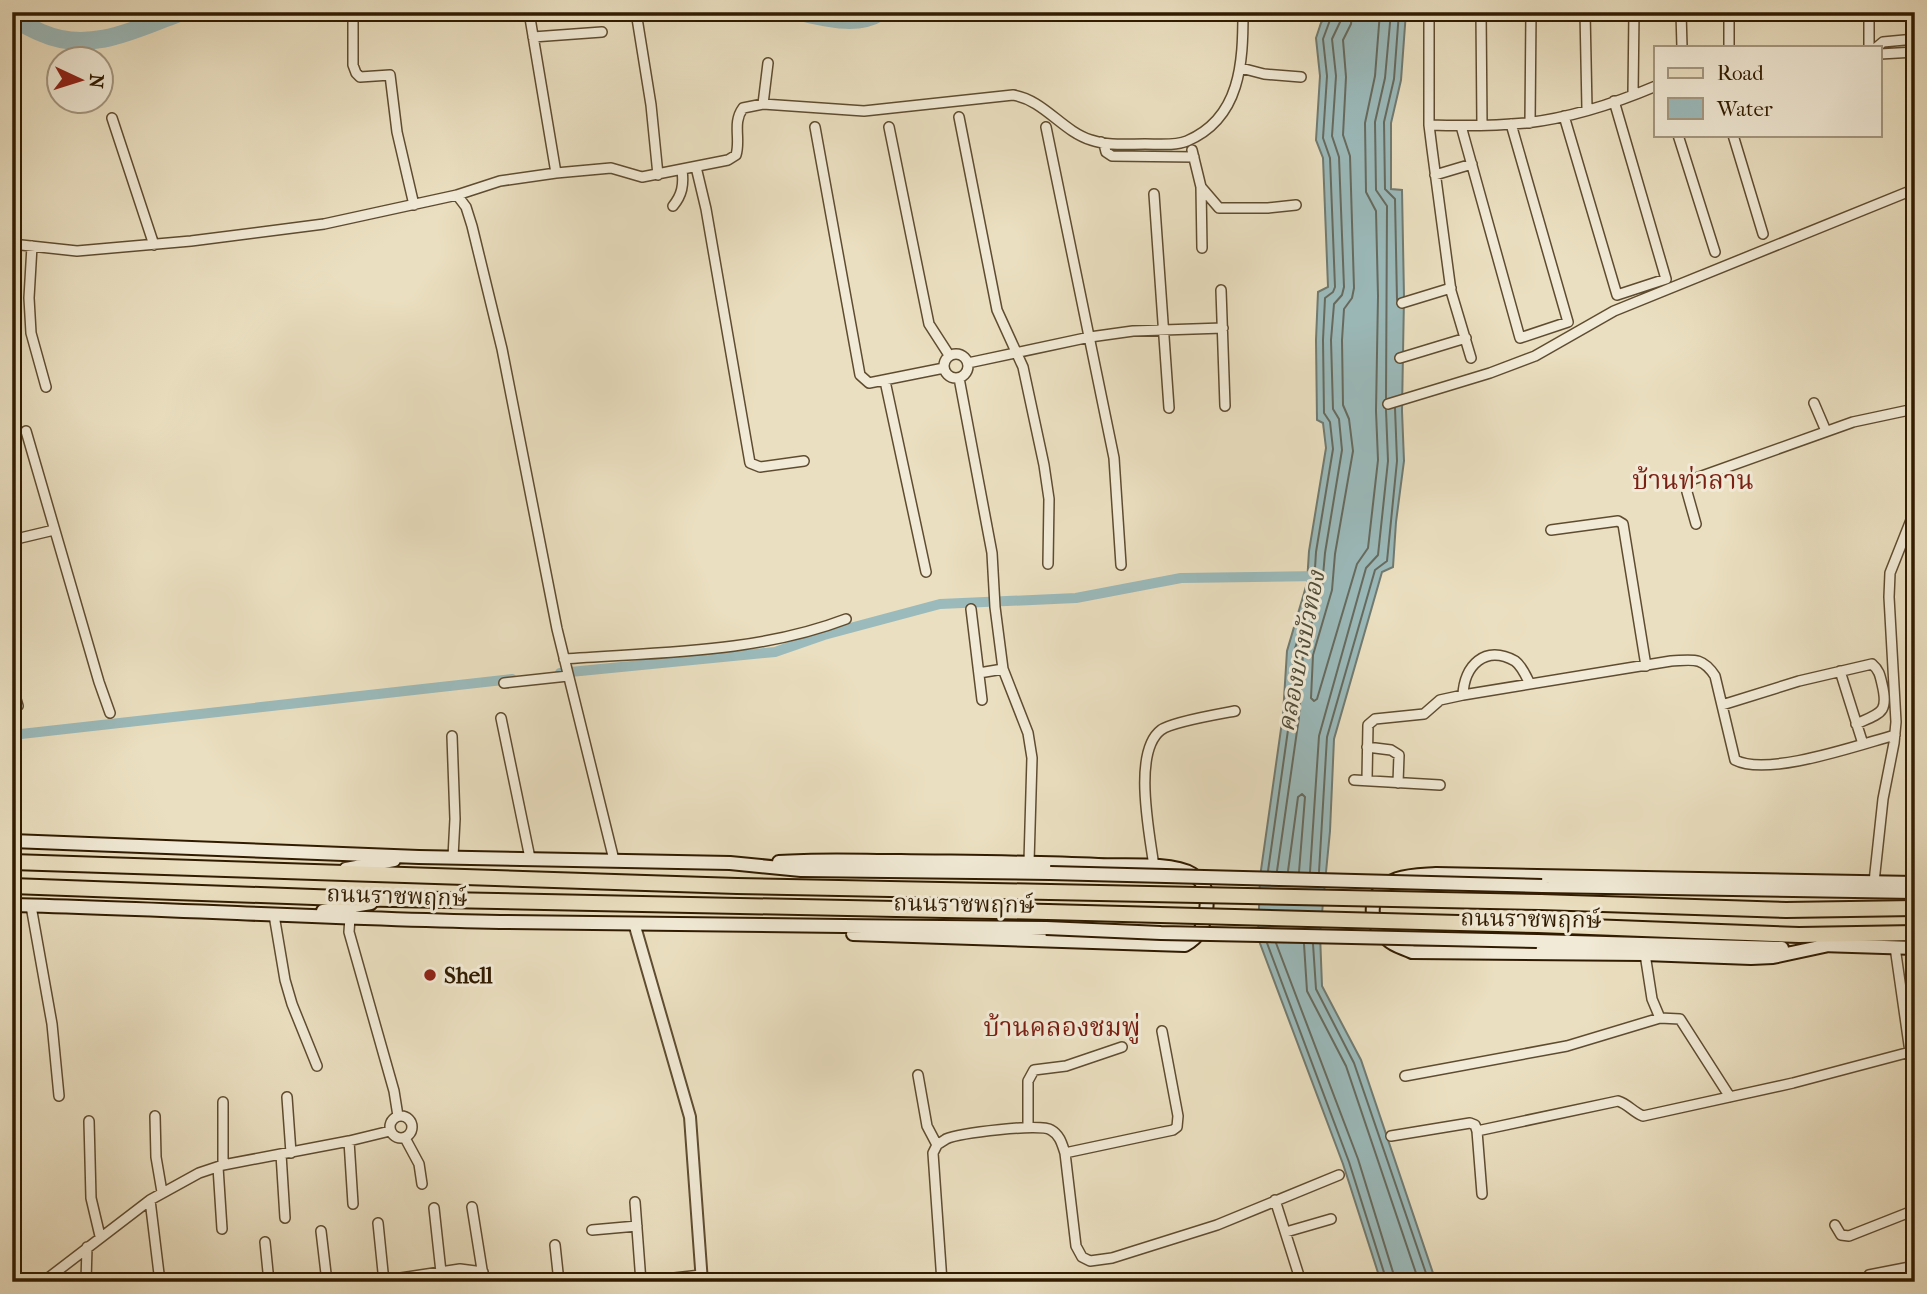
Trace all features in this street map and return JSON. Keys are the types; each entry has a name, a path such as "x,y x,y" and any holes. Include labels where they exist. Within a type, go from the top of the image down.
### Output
{"main road":[{"name":"ถนนราชพฤกษ์","path":"12,841 419,857 744,864 801,870 1915,891"},
{"path":"318,873 419,857"},
{"path":"744,864 798,860 1029,862 1154,867 1191,873 1201,881 1207,892 1206,912 1200,932 1197,938 1185,945 852,934 790,925"},
{"name":"ถนนราชพฤกษ์","path":"12,862 723,885 1540,902 1786,910 1915,908"},
{"path":"1829,944 1762,958 1412,952 1390,942 1375,926 1371,913 1377,894 1397,879 1436,874 1915,883"},
{"name":"ถนนราชพฤกษ์","path":"12,886 392,899 1538,925 1799,935 1915,933"},
{"path":"297,915 392,899"},
{"name":"ถนนราชพฤกษ์","path":"12,905 350,917 1046,928 1774,949 1829,944 1915,948"}],"street":[{"path":"353,12 356,73 360,78 390,75 397,132 414,205"},
{"path":"529,12 556,173"},
{"path":"636,12 651,105 658,175"},
{"path":"1101,142 1105,152 1112,156 1190,149 1228,106 1241,68 1243,12 1252,12"},
{"path":"1429,12 1429,125 1435,175 1451,288 1471,358"},
{"path":"1481,12 1482,125"},
{"path":"1531,12 1531,123"},
{"path":"1584,12 1587,109"},
{"path":"1633,94 1634,12"},
{"path":"1681,12 1682,46"},
{"path":"1729,12 1729,46"},
{"path":"1869,46 1869,13 1915,13"},
{"path":"533,37 601,33"},
{"path":"1878,46 1883,42 1915,39"},
{"path":"1882,54 1915,52"},
{"path":"763,104 768,63"},
{"path":"1241,68 1264,74 1301,77"},
{"path":"1429,125 1531,123 1564,116 1654,87"},
{"path":"12,244 77,251 154,245 324,224 457,195 500,180 611,169 642,177 658,175 728,160 736,155 737,116 743,108 763,104 864,111 1013,95 1026,97 1069,129 1090,140 1190,149"},
{"path":"1564,116 1617,295 1666,279 1614,101"},
{"path":"959,117 998,310 1023,367 1049,499 1048,564"},
{"path":"111,118 154,245"},
{"path":"1461,126 1520,338 1568,322 1511,124"},
{"path":"815,127 860,375 869,383 944,368"},
{"path":"889,127 929,324 949,355"},
{"path":"1046,127 1114,457 1121,565"},
{"path":"1678,136 1716,252"},
{"path":"1733,136 1763,234"},
{"path":"1190,149 1201,187 1202,248"},
{"path":"1435,175 1472,164"},
{"path":"696,167 750,463 761,467 804,461"},
{"path":"673,206 684,183 682,170"},
{"path":"1201,187 1219,208 1296,205"},
{"path":"1388,404 1490,373 1535,356 1614,311 1915,188"},
{"path":"1154,194 1168,408"},
{"path":"457,195 466,207 472,226 502,349 564,660 614,860"},
{"path":"32,246 29,298 31,333 47,387"},
{"path":"1402,303 1451,288"},
{"path":"1221,290 1225,406"},
{"path":"968,363 1090,337 1133,331 1223,328"},
{"path":"1400,358 1465,338"},
{"path":"959,353 967,358 967,373 958,378 949,376 944,368 949,355 959,353"},
{"path":"958,378 987,524 1003,669 1028,733 1032,758 1029,862"},
{"path":"885,381 926,572"},
{"path":"1814,403 1826,431"},
{"path":"1696,524 1687,492 1688,481 1853,422 1915,410"},
{"path":"26,431 110,713"},
{"path":"1874,882 1883,799 1895,735 1890,573 1915,510"},
{"path":"1551,530 1618,521 1623,524 1646,666"},
{"path":"12,540 54,530"},
{"path":"971,609 982,700"},
{"path":"564,660 709,650 813,632 846,619"},
{"path":"1463,695 1470,668 1474,662 1485,657 1499,657 1516,662 1530,684"},
{"path":"1367,779 1368,725 1371,721 1424,714 1440,700 1463,695 1698,660 1708,665 1715,676 1735,760 1743,764 1766,766 1821,755 1895,735"},
{"path":"1721,705 1799,681 1872,664 1878,670 1886,700 1884,707 1877,714 1856,723"},
{"path":"979,673 1003,669"},
{"path":"1840,671 1863,744"},
{"path":"504,683 568,676"},
{"path":"12,686 18,706"},
{"path":"1154,867 1145,805 1145,769 1152,740 1162,729 1234,711"},
{"path":"501,718 530,858"},
{"path":"452,736 455,819 453,857"},
{"path":"1367,747 1391,750 1399,755 1398,783"},
{"path":"1354,780 1440,785"},
{"path":"31,906 51,1024 59,1096"},
{"path":"274,915 285,980 317,1066"},
{"path":"350,917 349,932 394,1091 398,1116"},
{"path":"634,923 690,1117 702,1278 640,1282 635,1202"},
{"path":"1895,947 1915,1074"},
{"path":"1645,954 1653,999 1660,1018"},
{"path":"1405,1076 1567,1046 1660,1018 1680,1019 1730,1097"},
{"path":"1065,1153 1177,1127 1178,1116 1162,1031"},
{"path":"1028,1127 1028,1081 1034,1070 1066,1066 1122,1047"},
{"path":"1477,1130 1618,1101 1628,1104 1636,1113 1643,1115 1804,1080 1910,1052"},
{"path":"918,1075 927,1126 937,1145"},
{"path":"285,1218 287,1097"},
{"path":"222,1229 220,1166 223,1102"},
{"path":"155,1116 156,1157 162,1192"},
{"path":"398,1116 407,1116 412,1123 412,1132 405,1138 396,1138 390,1130 391,1122 398,1116"},
{"path":"89,1121 91,1199 100,1236"},
{"path":"1391,1136 1470,1123 1475,1125 1482,1194"},
{"path":"942,1282 933,1153 937,1145 955,1136 1043,1126 1053,1130 1065,1153 1076,1246 1082,1257 1090,1261 1112,1258 1186,1235 1339,1175"},
{"path":"43,1282 150,1200 199,1173 220,1166 349,1141 390,1130"},
{"path":"405,1138 419,1164 422,1184"},
{"path":"349,1141 354,1204"},
{"path":"150,1200 160,1282"},
{"path":"1275,1200 1301,1282"},
{"path":"374,1282 460,1269 484,1277 472,1207"},
{"path":"434,1208 441,1272"},
{"path":"1835,1225 1841,1235 1849,1236 1915,1210"},
{"path":"1286,1232 1331,1219"},
{"path":"378,1223 384,1281"},
{"path":"592,1230 637,1226"},
{"path":"321,1231 327,1282"},
{"path":"265,1242 270,1282"},
{"path":"555,1245 559,1282"},
{"path":"86,1247 86,1282"},
{"path":"1869,1275 1915,1266"}],"water":[{"name":"คลองบางบัวทอง","path":"1328,12 1406,12 1401,80 1391,123 1391,189 1402,190 1404,461 1393,567 1382,572 1334,739 1330,831 1320,934 1322,986 1361,1060 1436,1282 1381,1282 1343,1164 1258,938 1260,877 1283,715 1287,651 1307,583 1309,551 1326,448 1323,423 1317,420 1318,292 1328,287 1323,158 1316,140 1320,76 1316,38"}],"waterway":[{"path":"12,18 42,33 77,41 113,37 181,12"},
{"path":"799,12 851,20 871,17 880,12"},
{"name":"คลองบางบัวทอง","path":"560,673 775,652 824,635 940,604 1076,598 1181,578 1321,576"},
{"path":"12,735 512,679"}],"place":[{"name":"Shell","path":"430,975"}],"district":[{"name":"บ้านท่าลาน","path":"1693,480"},
{"name":"บ้านคลองชมพู่","path":"1062,1027"}]}
